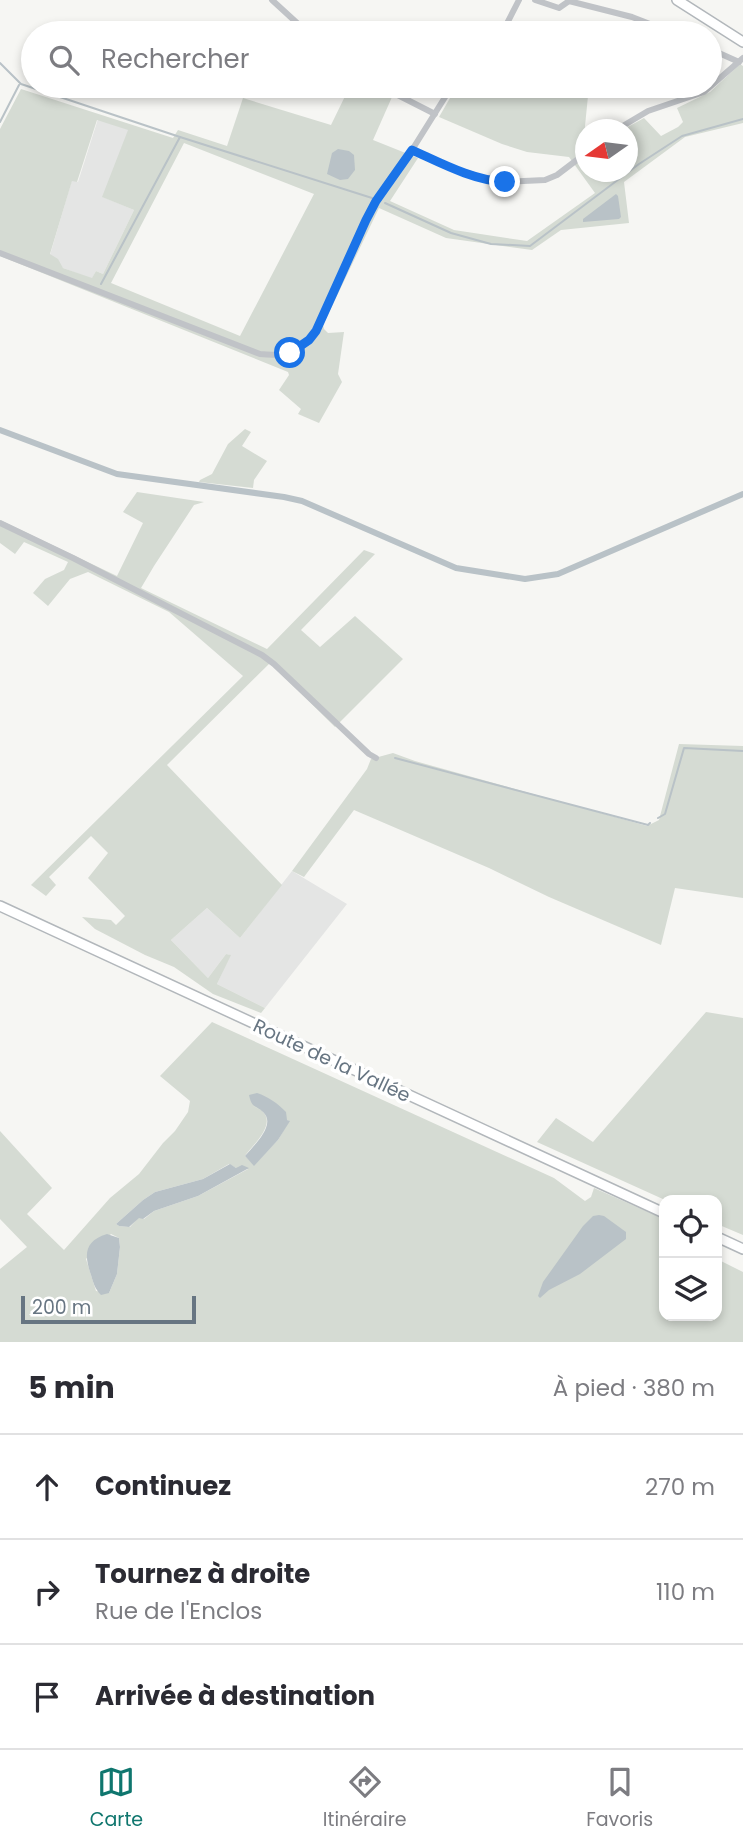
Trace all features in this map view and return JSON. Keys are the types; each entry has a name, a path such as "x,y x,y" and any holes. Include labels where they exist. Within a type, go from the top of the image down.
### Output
{"main road":[{"path":"677,0 711,21"},
{"path":"722,28 743,41"},
{"name":"Route de la Vallée","path":"0,906 659,1211"},
{"path":"722,1239 743,1249"}],"street":[{"path":"271,0 295,21"},
{"path":"508,21 519,0"},
{"path":"535,0 559,8 569,1 642,21"},
{"path":"722,53 741,60 722,76"},
{"path":"404,98 435,114"},
{"path":"0,253 260,354 290,353 309,340 316,331 376,201 445,98"},
{"path":"633,119 686,98"},
{"path":"412,150 474,176 505,182 545,180 575,161"},
{"path":"0,523 262,655 376,758"}],"shaded area":[{"path":"740,64 743,66 743,123 685,137 638,172 638,121 644,118 661,136 683,122 677,108 698,98 722,98 722,81"},
{"path":"21,89 21,98 49,98 173,138 178,130 227,146 243,98 331,125 344,98 392,98 373,140 418,158 390,201 454,230 527,241 595,193 587,182 624,182 629,223 561,230 532,250 446,238 379,208 323,325 328,333 344,332 338,374 342,382 319,423 298,414 301,409 279,390 289,375 288,372 0,256 0,129","holes":["97,120 128,130 102,197 134,210 103,274 96,271 92,278 63,268 58,259 50,254 72,181 77,182","184,143 314,194 240,336 111,283"]},
{"path":"450,98 588,98 586,119 575,119 575,165 569,157 527,152 439,117"},
{"path":"98,119 129,130 103,197 134,210 103,274 96,271 92,279 63,268 50,255 72,180 78,182"},
{"path":"338,149 354,155 355,170 348,179 340,180 327,174 332,153"},
{"path":"616,194 621,217 619,219 583,222 583,219"},
{"path":"245,429 251,432 242,446 267,461 254,480 253,488 199,482 212,474 228,444"},
{"path":"137,492 204,502 194,505 141,588 267,649 364,550 375,554 301,630 320,647 355,616 403,659 335,727 270,663 167,765 282,885 240,938 207,908 171,940 208,978 226,954 231,955 217,984 265,1008 261,1013 213,994 174,967 95,929 82,917 111,920 116,925 125,916 88,878 108,853 91,836 49,877 56,885 46,896 31,885 243,676 169,612 88,572 70,579 48,606 33,593 45,579 64,570 68,562 24,542 15,554 0,543 0,520 117,576 143,523 123,512"},
{"path":"679,744 743,746 743,898 675,888 661,945 354,810 304,877 292,871 367,769 371,759 393,753 647,826 659,820"},
{"path":"292,871 347,904 265,1008 217,984 230,955 226,954 208,978 171,940 207,908 240,938"},
{"path":"706,1012 743,1018 743,1235 722,1226 722,1195 659,1195 659,1197 537,1142 556,1118 593,1142"},
{"path":"212,1022 554,1178 585,1201 591,1197 594,1188 659,1217 659,1321 722,1321 722,1262 743,1272 743,1342 0,1342 0,1269 27,1247 0,1219 0,1131 52,1188 27,1214 64,1250 110,1198 139,1174 175,1131 188,1112 190,1101 160,1076","holes":["253,1106 289,1121 278,1140 254,1165 245,1156 262,1135 267,1123 263,1112","229,1164 248,1169 198,1196 154,1211 144,1219 139,1217 130,1227 116,1224 155,1192 203,1179","111,1234 119,1238 120,1247 117,1274 109,1293 96,1291 86,1259"]},
{"path":"257,1093 279,1106 290,1121 278,1140 254,1166 245,1156 266,1129 267,1123 267,1117 250,1099 249,1095"},
{"path":"230,1164 236,1168 242,1165 249,1168 198,1196 154,1211 143,1219 139,1218 129,1227 116,1224 155,1192 203,1179"},
{"path":"599,1215 626,1232 626,1239 580,1274 549,1290 540,1298 538,1296 543,1282 583,1226 593,1216"},
{"path":"107,1234 119,1238 120,1247 117,1274 109,1293 101,1295 93,1283 87,1255 90,1245"}],"waterway":[{"path":"0,63 21,84"},
{"path":"0,122 19,85"},
{"path":"63,98 372,198"},
{"path":"385,203 451,233 491,244 530,246 639,164 682,136 743,119"},
{"path":"101,284 180,137"},
{"path":"0,430 117,474 302,501 456,568 525,579 558,574 743,494"},
{"path":"658,818 665,814 684,748 743,751"},
{"path":"395,758 648,825 650,823"}],"route":[{"path":"290,353 309,340 316,331 376,201 412,150 474,176 505,182"}]}
